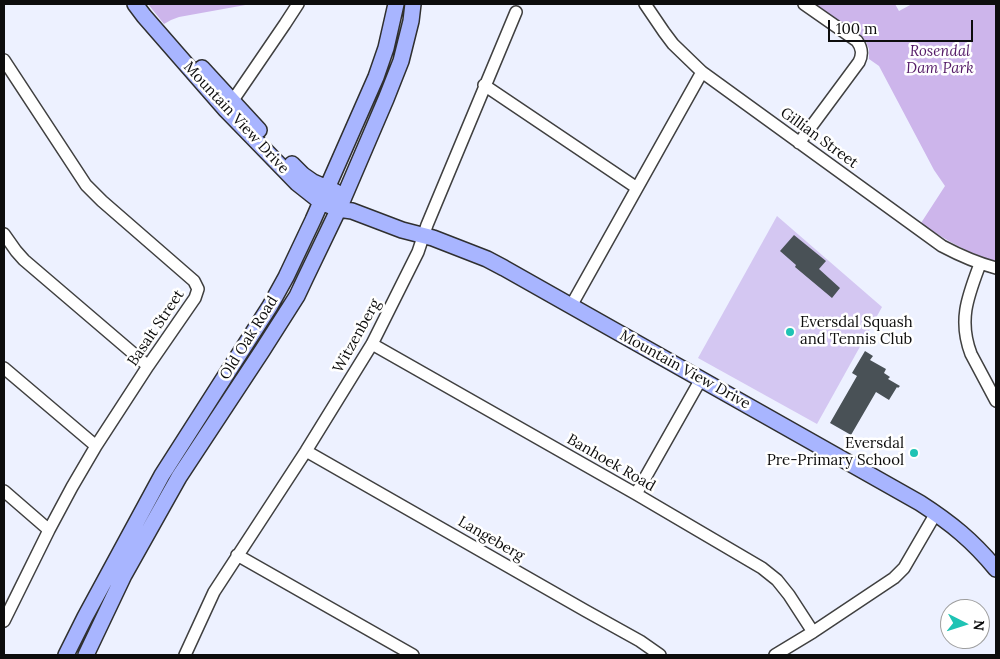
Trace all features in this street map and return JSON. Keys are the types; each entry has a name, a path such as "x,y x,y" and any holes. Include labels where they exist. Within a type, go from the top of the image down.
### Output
{"main road":[{"name":"Mountain View Drive","path":"135,4 144,16 230,106"},
{"name":"Mountain View Drive","path":"144,4 302,188 324,195 402,230 434,238 488,259 936,513 968,538 996,569"},
{"name":"Old Oak Road","path":"66,655 162,474 270,306 294,260 376,77 386,48 396,4"},
{"name":"Old Oak Road","path":"86,655 124,575 179,477 296,296 345,206 401,61 411,21 413,4"}],"street":[{"path":"230,106 298,4"},
{"name":"Gillian Street","path":"645,4 674,44 702,72 942,246 980,264 996,268"},
{"path":"799,143 860,62 862,53 857,41 804,4"},
{"name":"Witzenberg","path":"185,655 214,592 306,451 372,344 415,258 516,12"},
{"name":"Basalt Street","path":"4,60 86,184 194,281 197,286 196,296 148,366 72,486 48,530 4,621"},
{"path":"571,306 702,72"},
{"path":"484,86 637,188"},
{"path":"4,234 24,260 148,366"},
{"path":"980,264 967,300 965,328 971,354 996,401"},
{"name":"Banhoek Road","path":"372,344 762,568 777,580 789,595 813,632"},
{"path":"4,368 96,446"},
{"path":"636,494 701,379"},
{"name":"Langeberg","path":"306,451 640,641 660,655"},
{"path":"4,491 48,530"},
{"path":"775,655 900,574 936,513"},
{"path":"237,555 413,655"}],"green space":[{"path":"148,4 251,4 179,17 164,24"},
{"name":"Rosendal Dam Park","path":"813,4 895,4 899,11 912,4 996,4 996,262 957,246 921,223 945,186 934,170 879,66 869,59 869,49 866,42"}],"shaded area":[{"name":"Eversdal Squash and Tennis Club","path":"777,216 882,307 817,424 698,358"}],"building":[{"path":"794,235 826,261 819,269 840,288 832,298 795,267 796,265 780,251"},
{"path":"865,351 873,356 870,360 886,369 884,373 890,377 888,379 900,386 897,387 889,400 876,392 851,435 830,423 857,376 852,373"}],"place":[{"name":"Eversdal Squash and Tennis Club","path":"790,332"},
{"name":"Eversdal Pre-Primary School","path":"914,453"}]}
